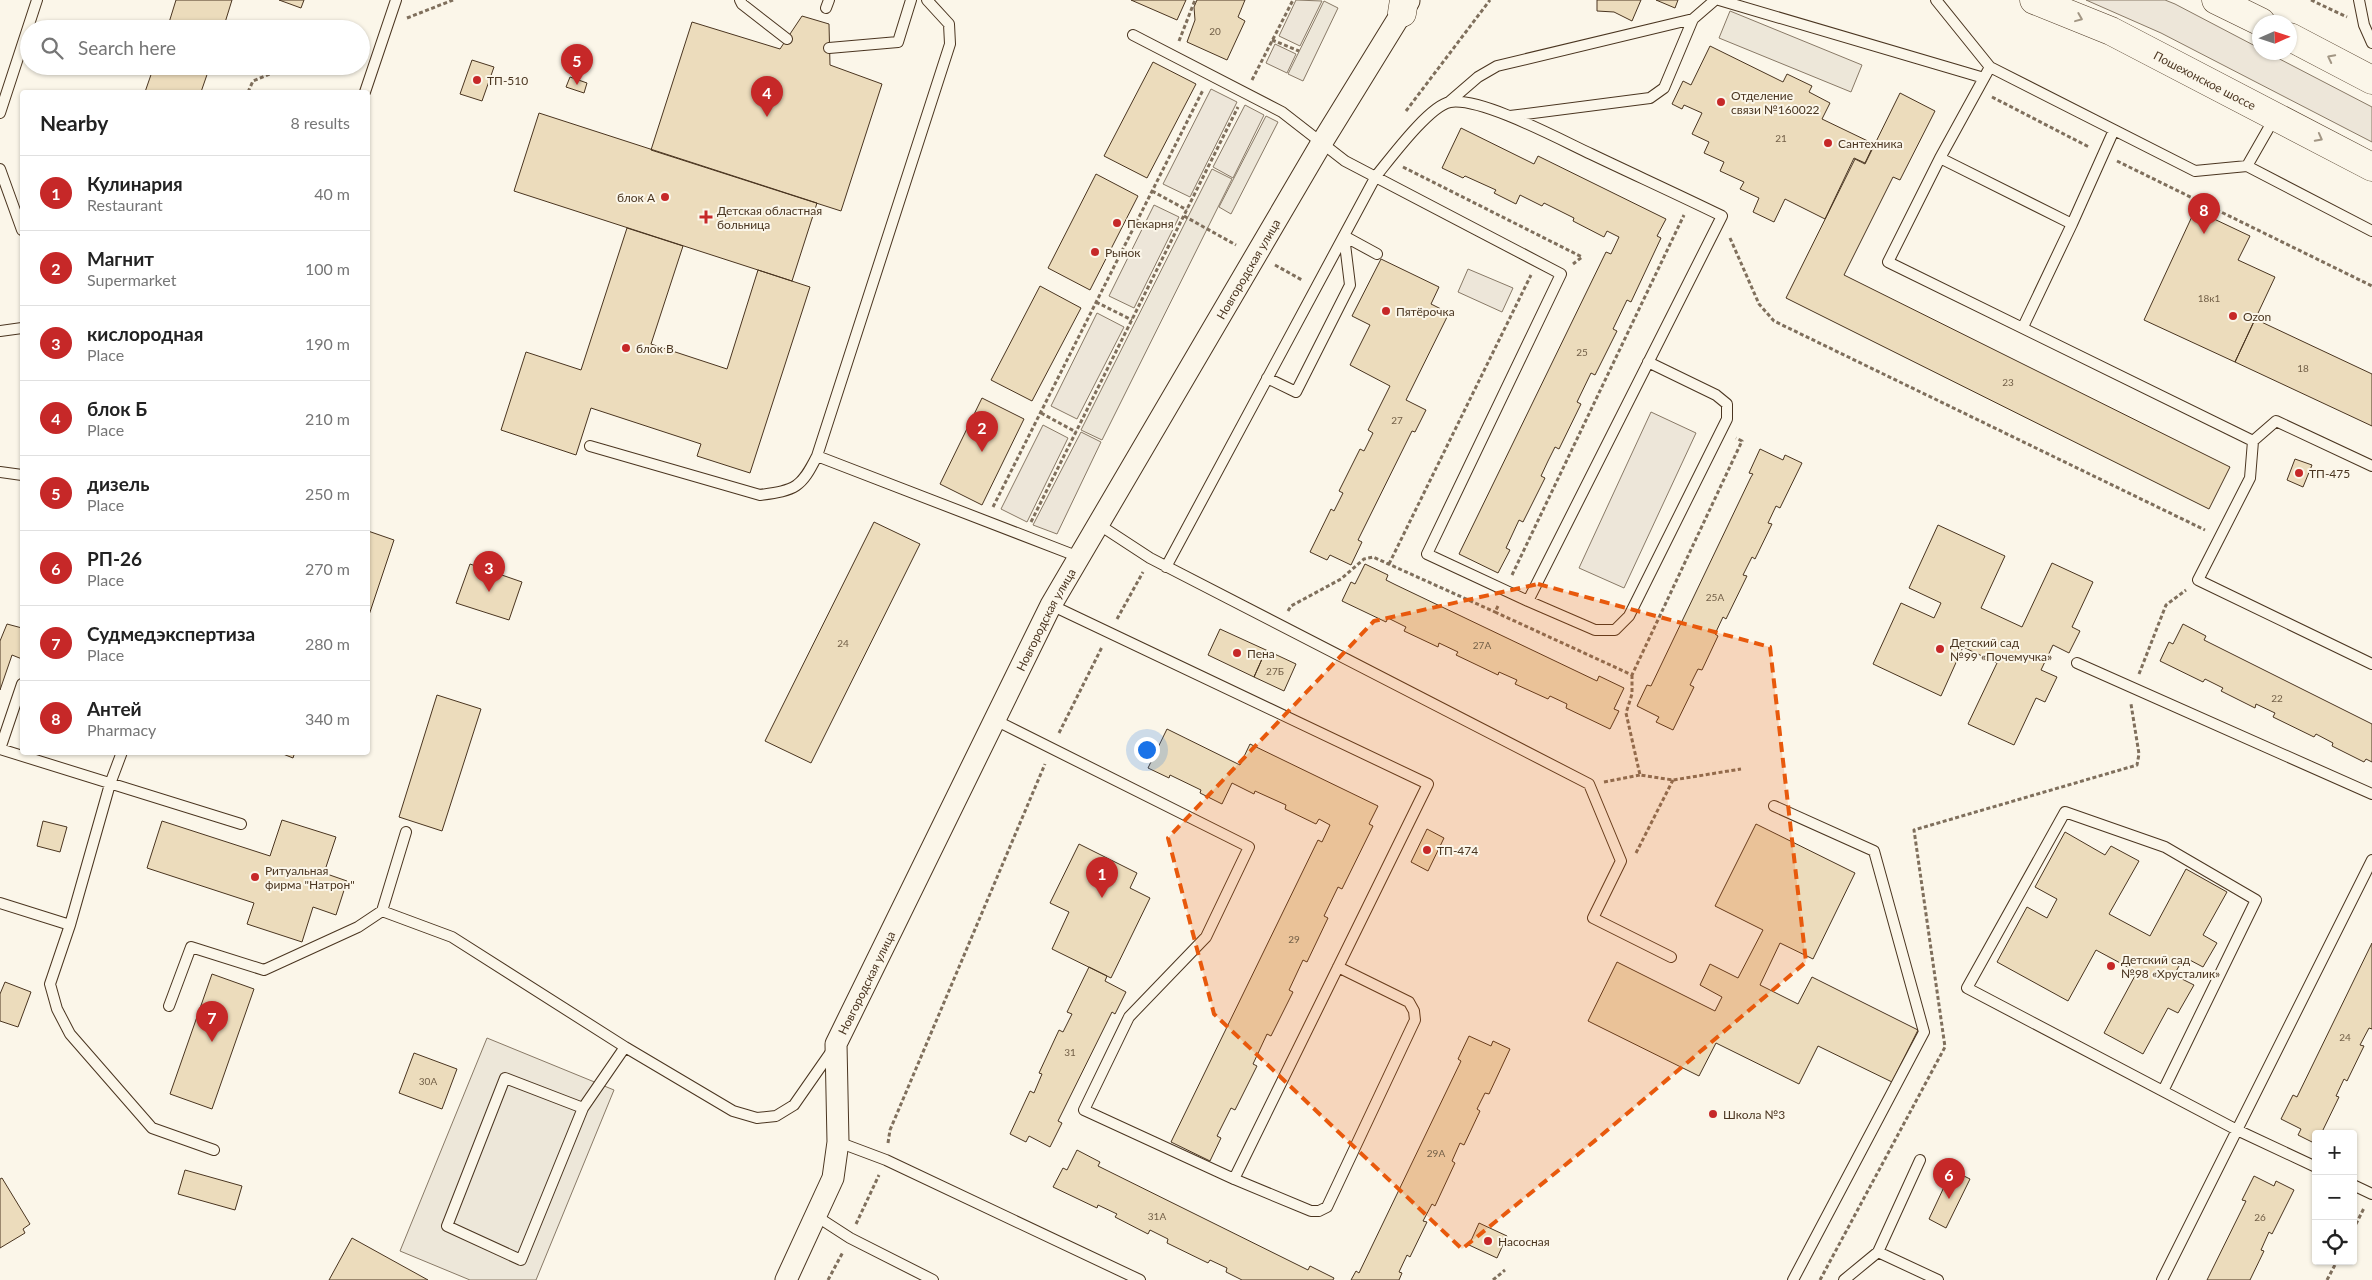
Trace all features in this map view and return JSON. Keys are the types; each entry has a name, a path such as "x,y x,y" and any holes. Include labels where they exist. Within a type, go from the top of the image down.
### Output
{"main road":[{"name":"Пошехонское шоссе","path":"2034,0 2111,31 2372,167"},
{"path":"2216,0 2252,18"},
{"path":"2297,41 2372,80"}],"street":[{"name":"Новгородская улица","path":"786,1280 832,1178 838,1142 836,1044 1051,605 1405,4"}],"lane":[{"path":"30,20 37,0"},
{"path":"366,90 396,0"},
{"path":"740,0 742,4 787,39"},
{"path":"829,48 898,42 911,0"},
{"path":"590,446 760,495 784,492 804,481 817,456 950,44 949,24 927,0"},
{"path":"1166,567 1376,176 1435,109 1449,102 1478,77 1497,66 1693,18 1717,0 1984,78"},
{"path":"1936,0 1990,67 2195,171 2247,166 2372,231"},
{"path":"2359,0 2364,26 2372,43"},
{"path":"1509,116 1650,98 1664,88 1693,18"},
{"path":"1133,34 1282,112 1345,161 1561,274 1427,554 1596,630 1615,630 1629,616 1727,419 1726,404 1716,395 1648,362"},
{"path":"0,113 20,52"},
{"path":"1990,67 1940,158 1888,262 2023,326 2253,441"},
{"path":"1449,102 1464,102 1509,116 1722,216 1528,601"},
{"path":"2247,166 2275,116"},
{"path":"2023,326 2114,130"},
{"path":"1940,158 2072,224"},
{"path":"0,169 20,224"},
{"path":"1344,236 1377,254"},
{"path":"1267,378 1296,392 1350,285 1344,236"},
{"path":"0,331 20,328"},
{"path":"2372,466 2276,421 2253,441 2250,478 2198,580 2372,664"},
{"path":"817,456 1079,557"},
{"path":"0,472 20,475"},
{"path":"1098,524 1166,567 1589,784 1621,861 1593,918 1672,957"},
{"path":"1051,605 1428,784 1234,1179"},
{"path":"2078,663 2372,794"},
{"path":"20,690 0,749 241,824"},
{"path":"995,720 1249,847 1206,937 1129,1017 1084,1110 1234,1179 1311,1211 1319,1211 1327,1206 1414,1020 1414,1011 1409,1002 1338,967"},
{"path":"121,755 110,784 70,926 50,984 57,1009 70,1034 152,1128 214,1150"},
{"path":"1774,806 1874,851 1924,1032 1793,1280"},
{"path":"2164,1091 2256,900 2165,847 2065,812 1967,988 2237,1130 2312,1165"},
{"path":"169,1006 191,947 264,970 358,927 382,911 406,832"},
{"path":"2162,1280 2372,860"},
{"path":"0,903 70,926"},
{"path":"382,911 452,937 625,1047 733,1111 757,1118 776,1116 794,1105 836,1044"},
{"path":"583,1108 505,1078 447,1226 522,1260 583,1108 625,1047"},
{"path":"838,1142 886,1160 1140,1280"},
{"path":"1844,1280 1878,1252 1920,1160"},
{"path":"2357,1187 2372,1194"},
{"path":"816,1216 850,1238 933,1280"},
{"path":"1878,1252 1938,1280"}],"path":[{"path":"1173,55 1195,0"},
{"path":"1024,537 1293,0"},
{"path":"2312,0 2364,26"},
{"path":"1272,40 1299,51"},
{"path":"986,521 1211,74"},
{"path":"249,90 253,81 267,75"},
{"path":"1978,89 2103,154 2372,286"},
{"path":"1389,160 1582,257 1561,274"},
{"path":"1152,191 1187,210"},
{"path":"1495,612 1690,201"},
{"path":"1722,216 1759,304 1774,321 2220,537"},
{"path":"1389,564 1537,262"},
{"path":"1096,302 1132,320"},
{"path":"1041,413 1076,432"},
{"path":"1640,775 1626,713 1632,694 1632,675 1742,441 1721,431"},
{"path":"1279,626 1291,606 1341,579 1364,558 1373,556 1632,675"},
{"path":"1820,1280 1945,1047 1914,830 2138,765 2139,754 2130,697 2133,687 2166,605 2198,580"},
{"path":"1589,784 1640,775 1673,780 1741,768"},
{"path":"1621,861 1633,858 1673,780"},
{"path":"2357,1222 2372,1194"},
{"path":"2327,1280 2335,1265"},
{"path":"1493,1280 1506,1270"}],"highlighted area":[{"path":"1538,584 1770,647 1806,962 1597,1139 1462,1249 1214,1014 1168,838 1374,621"}],"shaded area":[{"path":"1296,0 1322,1 1300,46 1279,36"},
{"path":"2086,0 2165,0 2175,4 2252,44 2252,60 2281,60 2372,107 2372,142 2161,33"},
{"path":"1324,1 1338,8 1303,81 1288,74"},
{"path":"1730,11 1862,65 1851,92 1719,38"},
{"path":"1275,44 1296,54 1287,73 1266,63"},
{"path":"1211,89 1237,102 1190,197 1163,184"},
{"path":"1245,105 1264,115 1233,178 1213,167"},
{"path":"1266,116 1278,122 1231,214 1219,207"},
{"path":"1212,169 1232,179 1102,440 1081,430"},
{"path":"1154,205 1179,217 1134,308 1109,296"},
{"path":"1468,269 1513,288 1502,312 1458,292"},
{"path":"1097,313 1124,327 1077,419 1051,406"},
{"path":"1651,412 1696,433 1624,588 1579,568"},
{"path":"1043,425 1068,438 1027,522 1001,509"},
{"path":"1081,432 1101,442 1057,534 1033,525"},
{"path":"487,1038 614,1090 536,1280 470,1280 400,1251"}],"building":[{"path":"176,0 232,0 226,20 170,20"},
{"path":"279,0 304,0 301,8"},
{"path":"1131,0 1186,0 1177,20"},
{"path":"1197,0 1245,0 1238,17 1245,21 1227,60 1187,42 1195,20 1194,7"},
{"path":"1597,0 1641,0 1632,21 1614,12 1597,11"},
{"path":"1656,0 1678,0 1675,8"},
{"path":"802,16 829,24 830,65 882,84 841,211 651,150 692,22 780,49"},
{"path":"1710,46 1783,82 1787,74 1812,86 1809,92 1830,103 1822,119 1874,144 1865,163 1854,158 1825,219 1785,199 1774,222 1753,212 1759,198 1740,189 1744,182 1720,171 1724,162 1704,153 1709,142 1692,134 1702,113 1684,105 1682,109 1672,104 1683,81 1691,85"},
{"name":"ТП-510","path":"472,60 494,67 482,101 460,94"},
{"path":"1153,62 1196,84 1147,178 1104,156"},
{"path":"151,75 207,75 202,90 146,90"},
{"path":"570,77 587,83 584,93 566,87"},
{"path":"1900,93 1935,111 1900,180 1893,177 1844,275 2230,467 2209,509 1786,298 1855,159 1865,164"},
{"name":"блок А","path":"539,113 817,203 792,281 514,191"},
{"path":"1461,128 1534,164 1538,156 1666,219 1657,236 1661,238 1631,302 1627,300 1613,329 1617,331 1595,375 1591,373 1577,402 1581,404 1559,449 1555,447 1548,461 1541,476 1545,478 1523,522 1519,520 1506,548 1510,550 1498,573 1459,554 1606,252 1611,254 1619,237 1607,231 1604,237 1573,221 1574,218 1544,203 1542,206 1520,195 1516,204 1494,193 1496,190 1442,168"},
{"path":"1096,174 1138,196 1090,290 1048,268"},
{"path":"2195,210 2250,236 2238,260 2275,277 2235,362 2144,320"},
{"name":"блок В","path":"627,228 683,246 651,344 727,369 758,270 810,287 750,473 697,456 701,444 591,408 576,455 501,430 526,352 581,370"},
{"path":"1381,259 1439,287 1431,304 1449,313 1406,400 1426,410 1415,432 1412,431 1358,540 1362,542 1351,565 1330,555 1327,560 1310,552 1331,509 1334,511 1343,493 1339,491 1360,449 1364,451 1373,433 1368,430 1390,386 1350,365 1370,325 1352,316"},
{"path":"1040,286 1081,308 1032,401 991,380"},
{"path":"2255,319 2372,374 2372,426 2235,362"},
{"path":"982,398 1024,419 982,505 940,484"},
{"path":"1760,449 1783,460 1785,455 1802,463 1780,508 1776,506 1768,523 1772,524 1755,559 1752,557 1743,575 1747,576 1726,619 1723,617 1715,634 1718,636 1702,670 1698,669 1690,685 1694,687 1673,730 1656,722 1659,717 1637,706 1647,685 1651,686 1753,474 1749,473"},
{"name":"ТП-475","path":"2295,459 2312,465 2303,487 2287,480"},
{"path":"874,522 920,544 811,763 765,741"},
{"path":"1938,525 2005,556 1981,608 2022,627 2052,563 2093,582 2072,627 2080,631 2069,653 2053,645 2041,670 2057,677 2045,702 2036,698 2014,745 1968,724 1997,663 1963,647 1941,696 1873,664 1901,603 1934,618 1941,603 1909,588"},
{"path":"370,532 394,540 370,612"},
{"path":"470,564 522,582 509,620 456,603"},
{"path":"1365,564 1388,575 1386,580 1396,585 1597,681 1599,676 1624,688 1614,709 1619,711 1610,729 1566,708 1567,704 1550,696 1548,699 1515,684 1517,680 1499,672 1498,675 1456,655 1458,652 1439,643 1438,647 1404,631 1406,627 1388,618 1386,622 1342,601 1351,582 1355,584"},
{"path":"7,624 20,627 20,658 12,655 0,690 0,641"},
{"path":"2183,624 2206,636 2204,640 2372,724 2372,762 2366,759 2364,762 2332,746 2333,743 2316,734 2314,737 2273,717 2275,713 2256,704 2255,708 2221,691 2223,688 2205,679 2203,682 2160,661 2169,642 2173,644"},
{"name":"Пена","path":"1220,629 1266,650 1254,677 1208,655"},
{"path":"1266,650 1296,664 1284,691 1254,677"},
{"path":"437,695 481,709 442,831 399,817"},
{"path":"1167,729 1240,765 1250,744 1378,806 1369,824 1373,826 1342,889 1338,887 1324,916 1328,918 1307,962 1303,960 1289,990 1293,992 1271,1036 1267,1034 1253,1064 1257,1066 1235,1110 1231,1108 1217,1136 1221,1138 1210,1161 1171,1142 1318,840 1322,842 1330,825 1319,819 1316,824 1285,809 1286,805 1255,791 1254,794 1232,783 1222,804 1200,793 1201,790 1170,775 1169,778 1148,768"},
{"name":"Ритуальная фирма \"Натрон\"","path":"282,820 336,837 324,873 347,881 336,915 313,907 302,942 247,924 254,903 147,868 162,821 270,856"},
{"path":"43,821 67,827 60,852 37,846"},
{"path":"1756,824 1855,873 1813,959 1780,943 1760,985 1798,1004 1812,977 1918,1030 1892,1082 1818,1046 1799,1084 1716,1043 1699,1076 1588,1021 1617,962 1715,1011 1722,997 1700,985 1710,964 1738,978 1763,930 1715,906"},
{"name":"ТП-474","path":"1427,829 1444,838 1428,871 1411,862"},
{"path":"2065,832 2105,855 2111,846 2139,861 2109,914 2150,936 2186,869 2227,892 2203,935 2217,943 2203,967 2184,957 2174,975 2194,985 2178,1013 2168,1008 2143,1054 2104,1033 2137,972 2096,950 2068,1001 1997,962 2027,907 2047,918 2057,899 2035,887"},
{"path":"1079,844 1137,873 1130,888 1150,898 1111,978 1052,949 1069,912 1050,903"},
{"path":"2372,943 2372,1029 2369,1028 2360,1045 2364,1046 2347,1081 2344,1079 2336,1096 2339,1097 2323,1130 2312,1130 2312,1142 2298,1135 2301,1129 2281,1119 2293,1095 2297,1097"},
{"path":"1089,967 1107,976 1105,981 1126,992 1115,1014 1112,1012 1058,1121 1062,1123 1050,1147 1029,1136 1026,1142 1010,1134 1030,1091 1034,1093 1042,1074 1039,1073 1059,1030 1063,1032 1072,1014 1067,1012"},
{"path":"212,974 254,989 212,1109 170,1094"},
{"path":"5,982 31,992 18,1027 0,1021 0,994"},
{"path":"1469,1036 1491,1046 1493,1041 1510,1049 1489,1094 1485,1093 1477,1109 1480,1111 1464,1145 1460,1143 1452,1161 1455,1163 1435,1206 1432,1204 1423,1221 1427,1222 1410,1257 1407,1255 1399,1272 1402,1273 1399,1280 1351,1280 1356,1271 1359,1273 1461,1061 1458,1059"},
{"path":"414,1053 457,1069 442,1109 399,1093"},
{"path":"1077,1150 1100,1162 1098,1166 1308,1270 1310,1266 1334,1278 1333,1280 1242,1280 1226,1272 1227,1268 1210,1260 1208,1263 1167,1243 1168,1239 1150,1230 1148,1234 1115,1217 1117,1214 1098,1205 1097,1208 1053,1187 1063,1168 1067,1170"},
{"path":"185,1170 242,1186 235,1210 178,1194"},
{"path":"1952,1170 1970,1179 1946,1228 1929,1219"},
{"path":"2254,1176 2274,1186 2276,1181 2294,1190 2272,1234 2269,1232 2261,1250 2264,1251 2250,1280 2207,1280 2246,1201 2242,1200"},
{"path":"2,1178 30,1224 23,1229 25,1233 0,1248 0,1179"},
{"name":"Насосная","path":"1479,1223 1507,1236 1497,1258 1469,1245"},
{"path":"352,1238 428,1280 329,1280"}],"place":[{"name":"ТП-510","path":"477,80"},
{"name":"дизель","path":"577,85"},
{"name":"Отделение связи №160022","path":"1721,102"},
{"name":"блок Б","path":"767,117"},
{"name":"Сантехника","path":"1828,143"},
{"name":"блок А","path":"665,197"},
{"name":"Детская областная больница","path":"706,217"},
{"name":"Пекарня","path":"1117,223"},
{"name":"Антей","path":"2204,234"},
{"name":"Рынок","path":"1095,252"},
{"name":"Пятёрочка","path":"1386,311"},
{"name":"Ozon","path":"2233,316"},
{"name":"блок В","path":"626,348"},
{"name":"Магнит","path":"982,452"},
{"name":"ТП-475","path":"2299,473"},
{"name":"кислородная","path":"489,592"},
{"name":"Детский сад №99 «Почемучка»","path":"1940,649"},
{"name":"Пена","path":"1237,653"},
{"name":"ТП-474","path":"1427,850"},
{"name":"Ритуальная фирма \"Натрон\"","path":"255,877"},
{"name":"Кулинария","path":"1102,898"},
{"name":"Детский сад №98 «Хрусталик»","path":"2111,966"},
{"name":"Судмедэкспертиза","path":"212,1042"},
{"name":"Школа №3","path":"1713,1114"},
{"name":"РП-26","path":"1949,1199"},
{"name":"Насосная","path":"1488,1241"}]}
